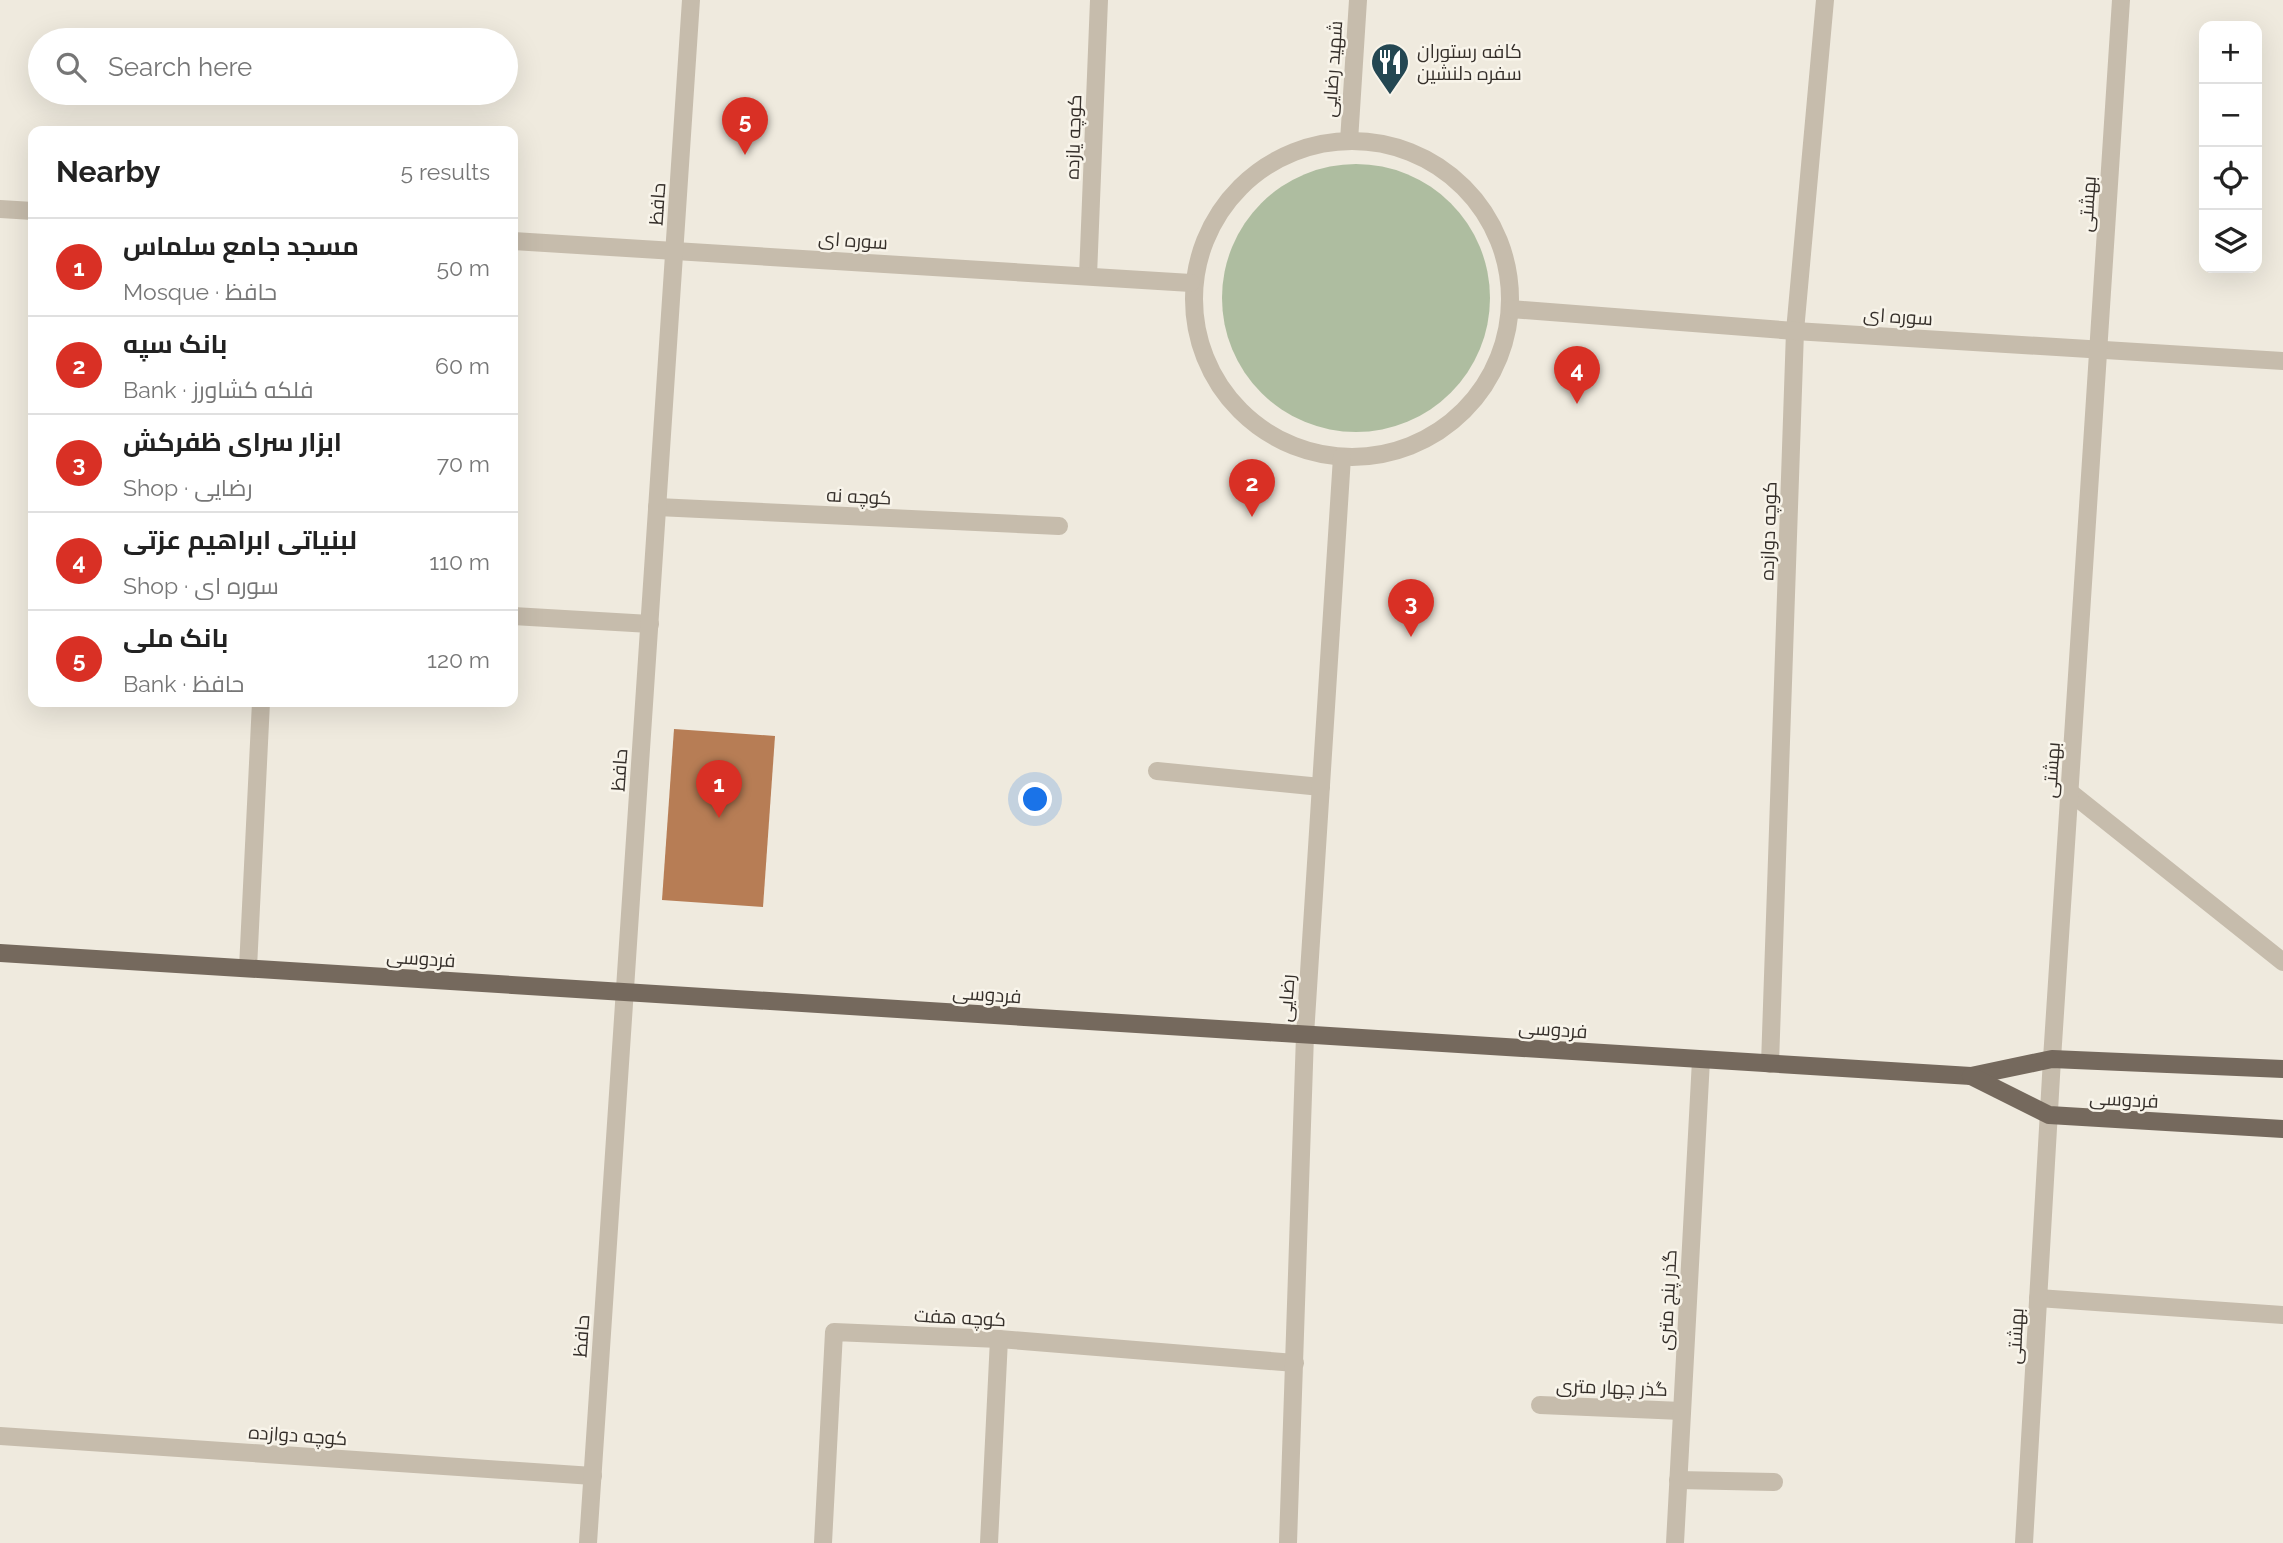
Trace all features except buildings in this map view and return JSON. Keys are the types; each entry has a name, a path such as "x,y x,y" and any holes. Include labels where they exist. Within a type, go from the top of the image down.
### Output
{"main road":[{"name":"فردوسی","path":"0,953 1971,1076 2052,1059 2283,1069"},
{"name":"فردوسی","path":"1971,1076 2049,1115 2283,1129"}],"street":[{"name":"حافظ","path":"588,1543 691,0"},
{"name":"کوچه یازده","path":"1088,276 1099,0"},
{"name":"شهید رضایی","path":"1349,141 1358,0"},
{"name":"کوچه دوازده","path":"1770,1064 1796,331 1825,0"},
{"name":"بهشتی","path":"2024,1543 2052,1059 2121,0"},
{"path":"1349,141 1411,152 1454,177 1486,214 1507,260 1511,309 1500,358 1488,379 1475,400 1438,433 1392,453 1342,457 1294,446 1251,421 1219,384 1198,338 1191,283 1205,241 1230,198 1267,166 1313,146 1349,141"},
{"path":"0,209 28,211"},
{"name":"سوره ای","path":"518,241 1191,283"},
{"name":"سوره ای","path":"1511,309 1796,331 2283,361"},
{"name":"رضایی","path":"1288,1543 1304,1035 1342,457"},
{"name":"کوچه نه","path":"657,507 1059,526"},
{"path":"518,616 650,624"},
{"path":"248,968 261,707"},
{"path":"1157,771 1321,787"},
{"path":"2071,793 2283,962"},
{"name":"گذر پنج متری","path":"1675,1543 1701,1060"},
{"path":"2038,1298 2283,1315"},
{"name":"کوچه هفت","path":"823,1543 834,1332 999,1339 1295,1363"},
{"path":"989,1543 999,1339"},
{"name":"گذر چهار متری","path":"1540,1405 1682,1411"},
{"name":"کوچه دوازده","path":"0,1436 593,1476"},
{"path":"1678,1480 1774,1482"}],"green space":[{"path":"1356,164 1407,174 1451,203 1480,247 1490,298 1480,349 1451,393 1407,422 1356,432 1305,422 1261,393 1232,349 1222,298 1232,247 1261,203 1305,174"}],"place":[{"name":"کافه رستوران سفره دلنشین","path":"1390,96"},
{"name":"بانک ملی","path":"745,155"},
{"name":"لبنیاتی ابراهیم عزتی","path":"1577,404"},
{"name":"بانک سپه","path":"1252,517"},
{"name":"ابزار سرای ظفرکش","path":"1411,637"},
{"name":"مسجد جامع سلماس","path":"719,818"}]}
